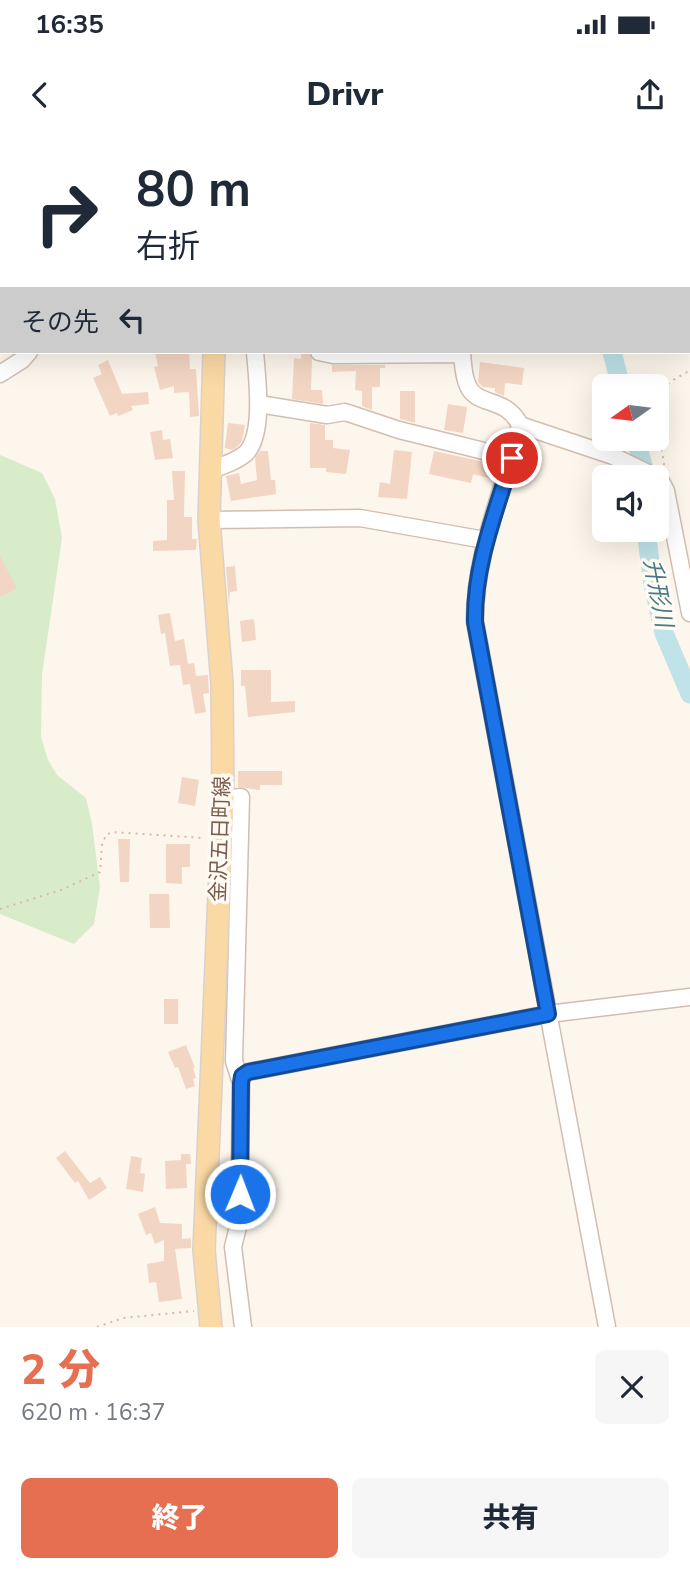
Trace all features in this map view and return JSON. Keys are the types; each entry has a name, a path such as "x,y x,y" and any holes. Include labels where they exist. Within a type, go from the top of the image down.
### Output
{"main road":[{"name":"金沢五日町線","path":"210,1318 204,1250 223,799 222,684 209,520 214,354"}],"street":[{"path":"0,374 27,354"},
{"path":"210,470 247,453 254,442 258,404 255,354"},
{"path":"329,354 398,354"},
{"path":"462,354 468,388 479,398 514,412 520,425 485,540 475,622 607,1327"},
{"path":"258,404 327,415 345,412 399,430 512,458"},
{"path":"520,425 641,465"},
{"path":"669,506 690,613"},
{"path":"209,520 368,518 485,540"},
{"path":"223,799 241,797 234,1061 241,1083"},
{"path":"243,1327 233,1247 239,1223 242,1076 248,1072 548,1014 690,997"}],"path":[{"path":"661,465 659,396 668,384 690,370"},
{"path":"0,909 61,890 100,873 102,845 106,835 112,832 221,839"},
{"path":"97,1327 123,1318 210,1318"}],"green space":[{"path":"0,455 42,473 55,499 62,538 42,675 41,737 48,760 57,775 86,798 100,887 94,924 74,944 0,914"}],"building":[{"path":"155,354 189,354 190,369 196,369 199,416 190,417 189,392 174,393 174,386 160,390 154,367 158,366"},
{"path":"301,354 309,354 312,359 311,390 322,390 323,404 292,399 294,358 301,359"},
{"path":"108,360 122,394 148,392 149,404 131,406 133,410 110,416 93,378 102,374 98,365"},
{"path":"480,362 524,368 522,385 505,383 504,396 495,392 495,388 483,387 478,382"},
{"path":"332,365 385,365 385,368 380,368 380,387 372,387 372,410 362,406 362,391 355,390 356,371 332,372"},
{"path":"400,391 415,391 415,423 400,419"},
{"path":"448,404 467,407 463,433 444,430"},
{"path":"228,423 245,425 242,441 233,450 225,448 224,454"},
{"path":"310,423 325,425 325,440 333,440 333,448 350,450 346,474 326,472 326,468 310,468"},
{"path":"162,430 163,440 170,439 173,458 155,460 150,432"},
{"path":"394,450 412,452 407,499 378,497 380,482 390,484"},
{"path":"260,451 268,451 271,480 275,480 276,494 231,501 226,476 239,473 241,484 257,480 255,458"},
{"path":"434,451 498,465 493,479 473,474 471,483 429,474"},
{"path":"172,471 185,471 184,517 192,517 192,539 197,539 196,550 153,551 153,541 167,540 167,500 174,500"},
{"path":"0,556 17,588 0,597"},
{"path":"235,566 237,591 230,592 229,606 226,567"},
{"path":"170,613 175,641 184,639 188,664 194,663 196,676 208,675 209,693 203,694 206,712 195,714 190,684 183,685 180,665 170,666 165,633 161,634 158,615"},
{"path":"254,619 256,640 242,642 240,621"},
{"path":"241,670 271,670 271,702 295,701 295,712 248,717 245,686 241,686"},
{"path":"238,771 282,771 282,785 260,785 260,790 238,787"},
{"path":"182,777 199,780 195,806 178,803"},
{"path":"118,839 130,839 129,882 120,882"},
{"path":"166,844 190,844 190,867 182,867 182,884 166,883"},
{"path":"149,894 169,894 170,928 150,928"},
{"path":"164,999 178,999 178,1024 164,1024"},
{"path":"186,1045 196,1078 193,1079 195,1086 186,1089 178,1067 175,1068 168,1052"},
{"path":"65,1151 90,1183 100,1177 107,1188 89,1200 78,1181 75,1183 56,1158"},
{"path":"181,1154 190,1154 191,1164 186,1164 187,1188 166,1189 165,1161 181,1160"},
{"path":"131,1156 142,1158 140,1173 145,1174 143,1192 126,1189"},
{"path":"155,1207 160,1223 182,1224 182,1239 191,1238 191,1248 175,1249 182,1299 159,1302 156,1282 149,1283 147,1264 164,1261 164,1240 155,1244 151,1233 146,1235 138,1214"}],"waterway":[{"name":"升形川","path":"613,354 618,374"},
{"name":"升形川","path":"639,452 643,465"},
{"name":"升形川","path":"648,542 653,585 664,633 690,694"}],"route":[{"path":"240,1194 241,1083 242,1076 248,1072 548,1014 475,622 485,540 512,458"}]}
